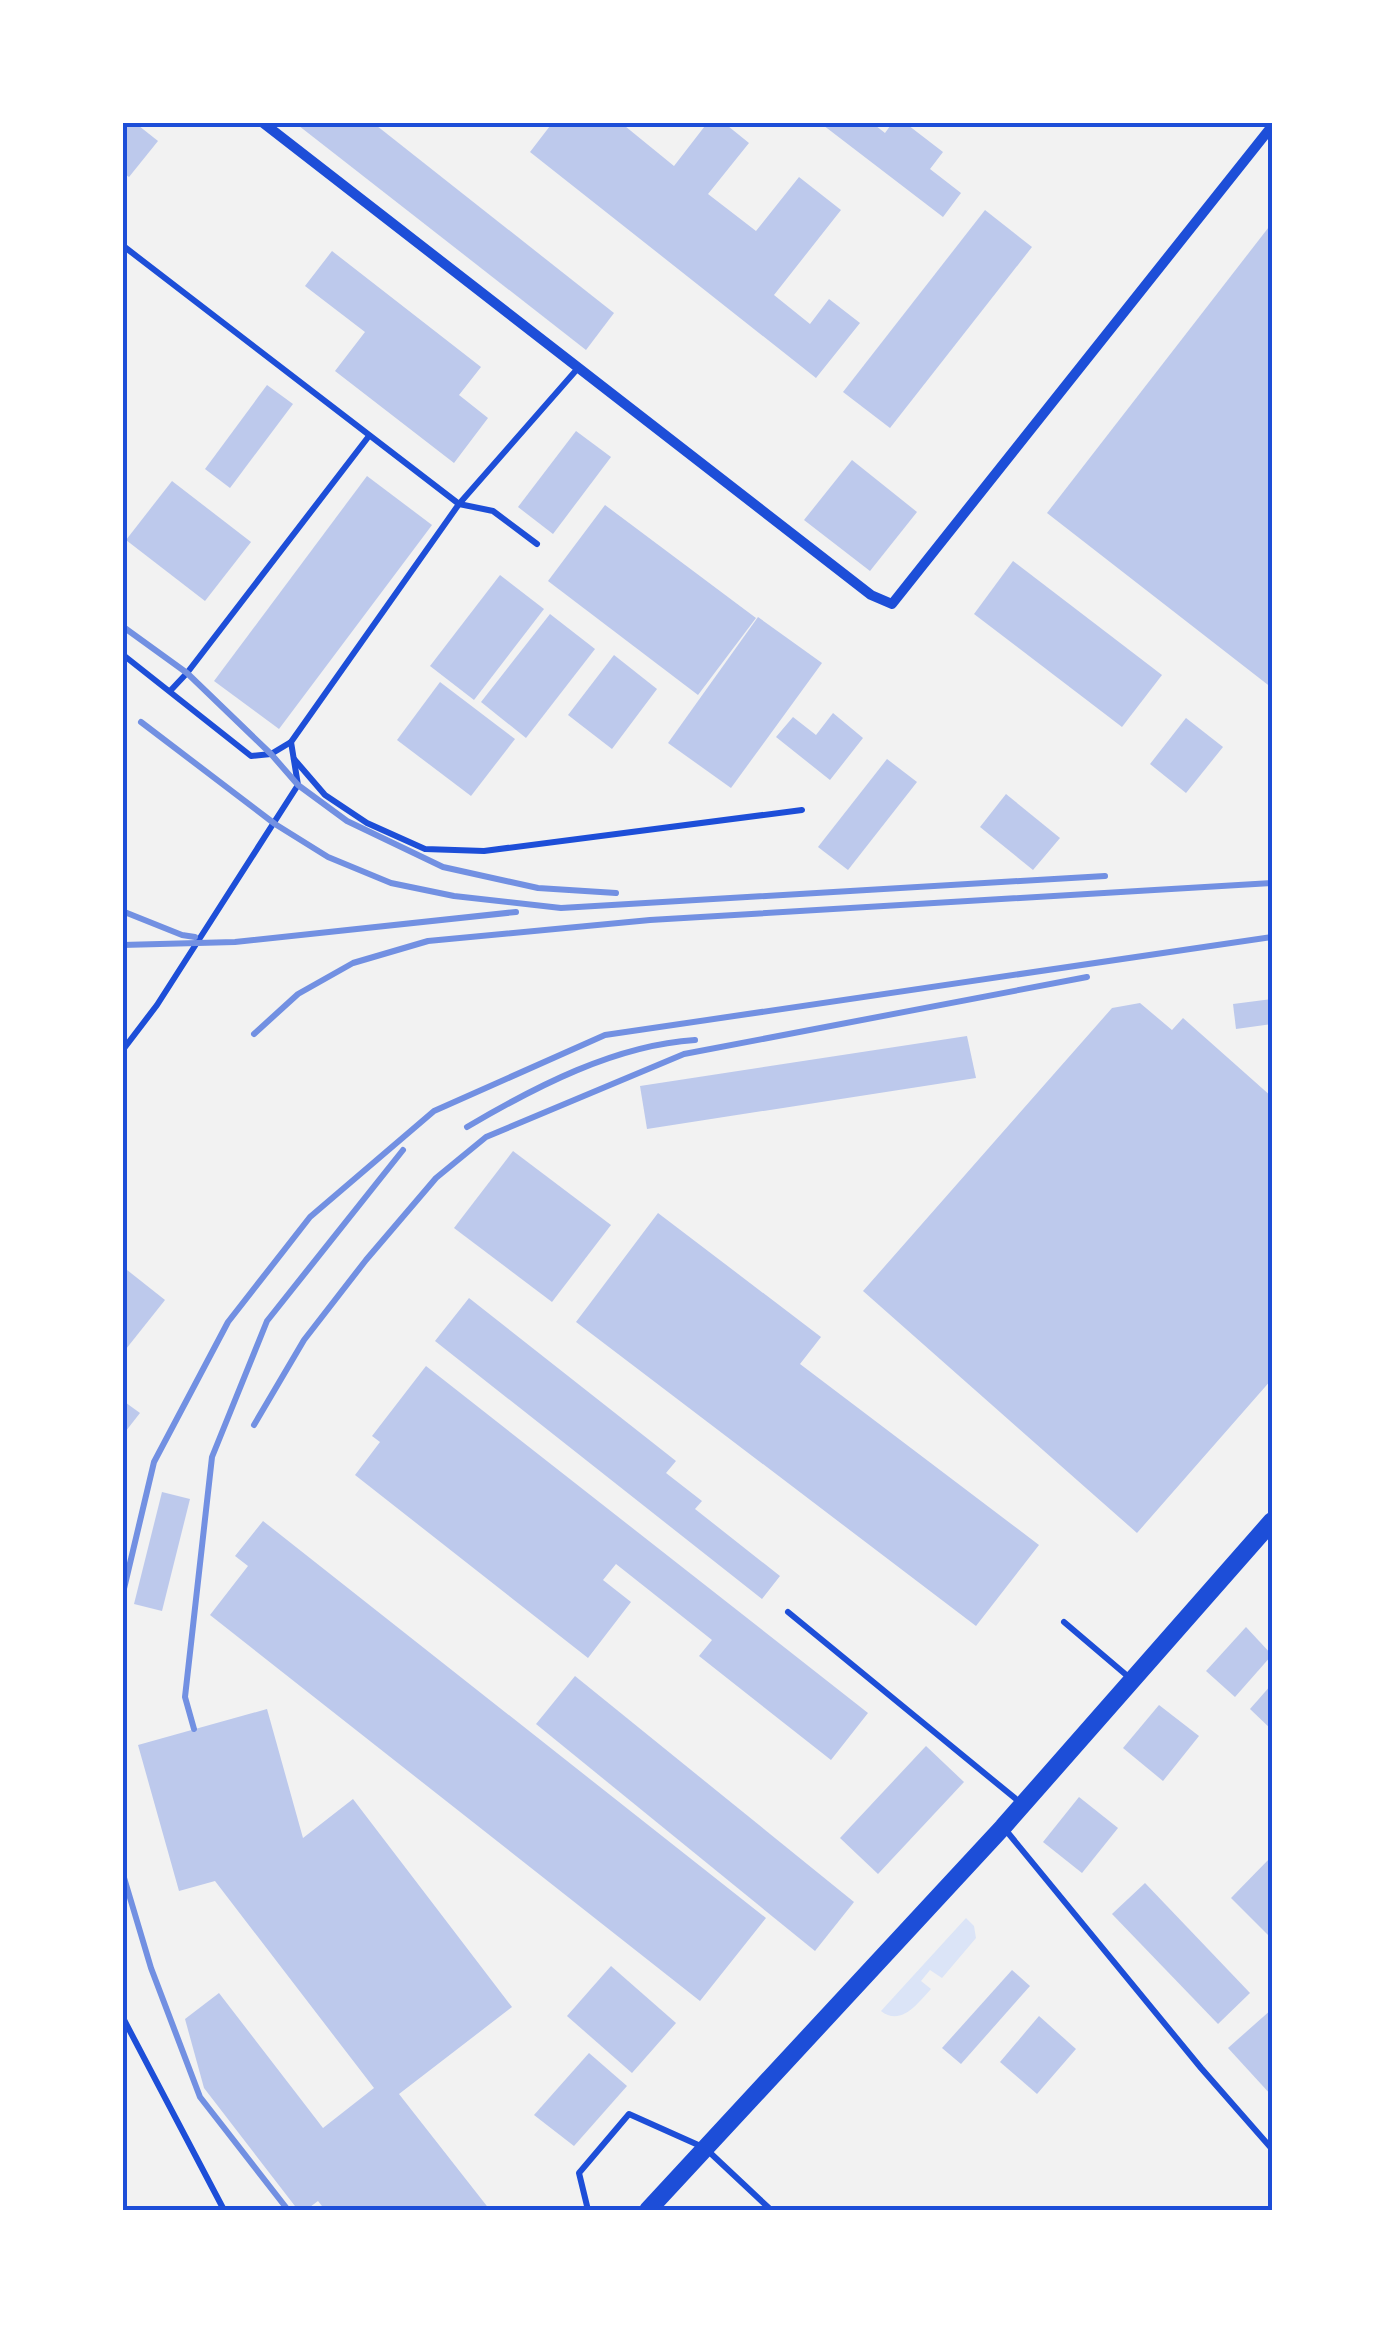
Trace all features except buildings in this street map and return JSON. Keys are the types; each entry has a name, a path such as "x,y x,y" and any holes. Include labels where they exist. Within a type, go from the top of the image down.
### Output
{"main road":[{"path":"648,2210 1003,1827 1272,1521"}],"street":[{"path":"262,122 871,595 892,604 1272,126"}],"lane":[{"path":"122,244 459,504 493,511 537,544"},
{"path":"122,654 251,756 271,754 291,742 459,504 579,367"},
{"path":"171,690 369,436"},
{"path":"122,1051 157,1005 298,785 291,742"},
{"path":"294,758 325,795 367,823 425,849 484,851 802,810"},
{"path":"788,1612 1022,1805"},
{"path":"1064,1622 1132,1680"},
{"path":"1003,1827 1272,2149"},
{"path":"122,2016 224,2210"},
{"path":"588,2210 579,2173 629,2114 705,2148 771,2210"}],"shaded area":[{"path":"966,1918 974,1926 976,1938 942,1978 930,1970 921,1981 931,1989 902,2015 881,2011"}],"railway":[{"path":"122,626 187,673 298,785 347,821 443,867 538,888 616,893"},
{"path":"141,722 275,824 328,857 391,883 454,896 561,908 1105,876"},
{"path":"254,1034 298,994 353,963 428,941 650,920 1272,883"},
{"path":"122,911 195,937"},
{"path":"122,945 235,942 516,912"},
{"path":"122,1597 154,1462 228,1322 310,1217 434,1111 605,1035 1272,937"},
{"path":"254,1425 304,1340 366,1260 436,1178 486,1137 684,1054 1087,977"},
{"path":"467,1127 576,1070 635,1050 695,1040"},
{"path":"194,1729 185,1697 212,1457 267,1321 403,1150"},
{"path":"122,1871 151,1968 200,2097 288,2210"}]}
